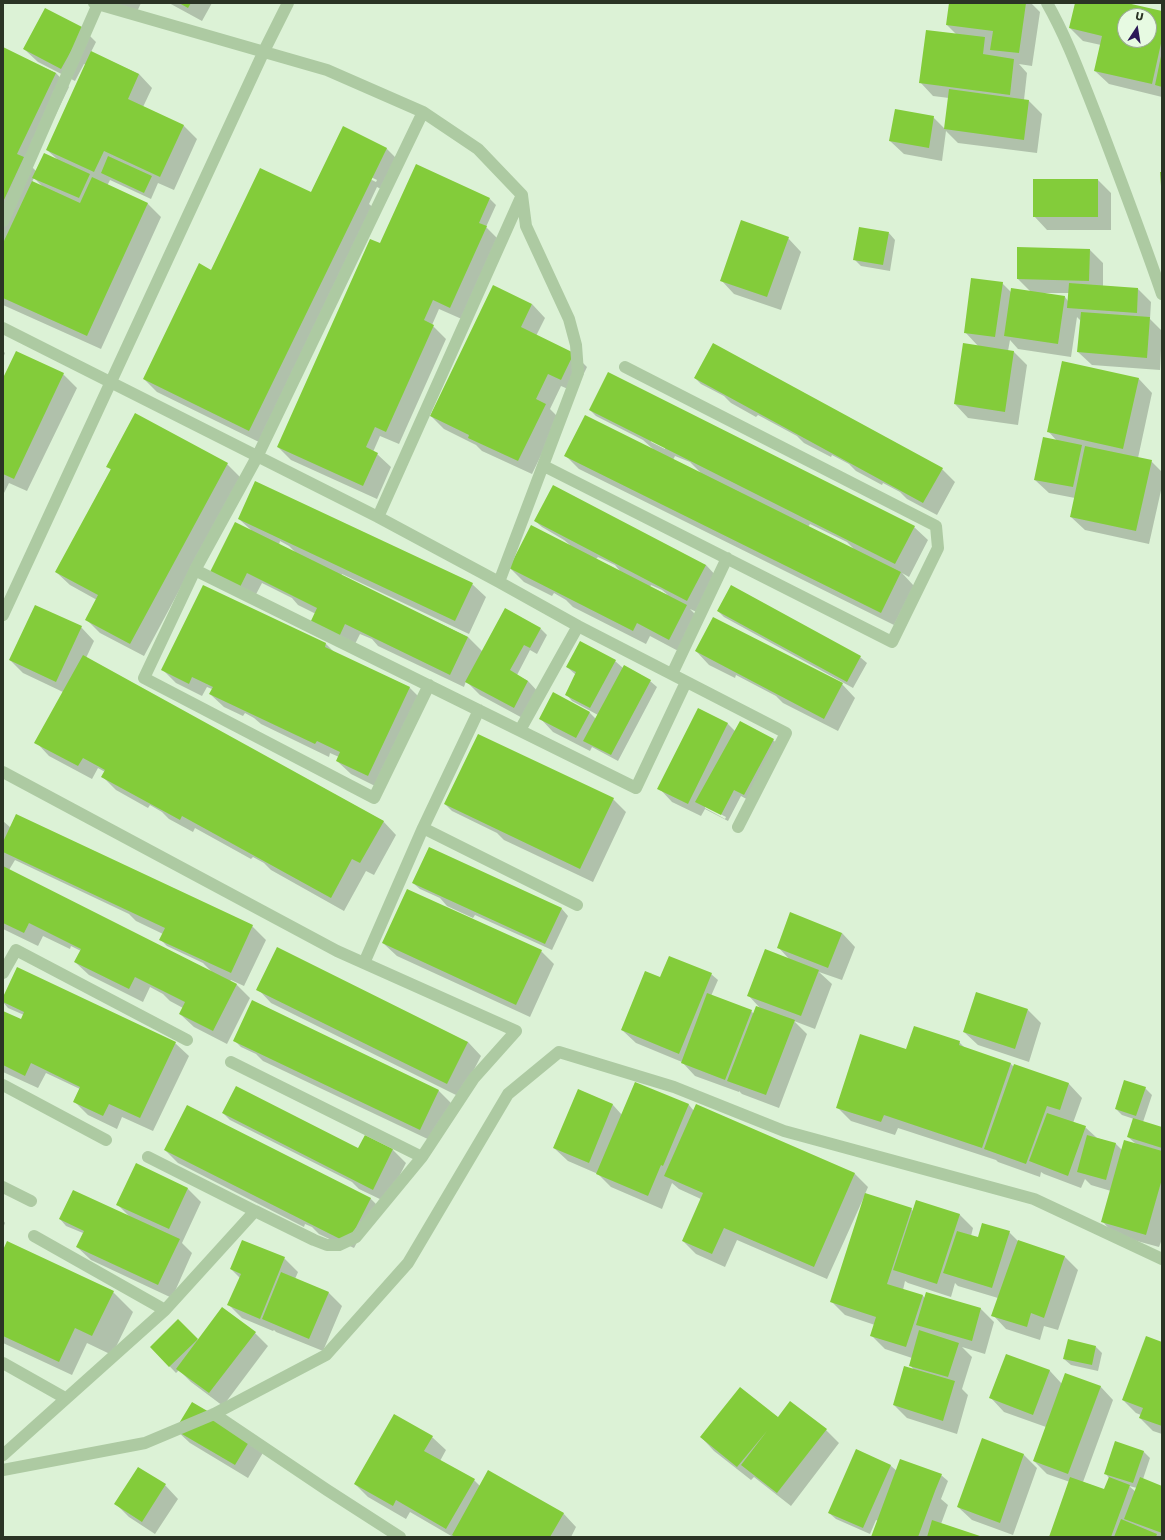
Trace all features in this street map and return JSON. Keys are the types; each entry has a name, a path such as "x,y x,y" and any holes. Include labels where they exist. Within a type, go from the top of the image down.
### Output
{"street":[{"path":"3,615 264,51 288,3"},
{"path":"1047,3 1061,28 1080,74 1133,209 1162,294"},
{"path":"3,221 96,4 327,70 423,112 478,149 522,195 526,226 569,318 576,345 578,373 499,582"},
{"path":"423,112 257,457 195,570 144,678 374,798 429,685"},
{"path":"378,517 522,195"},
{"path":"3,328 378,517 578,626 786,733 738,827"},
{"path":"544,466 892,642 938,548 936,526 625,367"},
{"path":"672,674 728,558"},
{"path":"195,570 636,788 686,682"},
{"path":"520,730 578,626"},
{"path":"364,963 423,828 479,710"},
{"path":"3,772 337,951 516,1031 474,1078 422,1157 356,1237 339,1245 327,1245 314,1240 148,1157"},
{"path":"423,828 577,905"},
{"path":"3,973 16,950 187,1040"},
{"path":"3,1470 146,1443 214,1414 326,1355 408,1263 508,1094 559,1052 674,1087 784,1131 1034,1199 1162,1258"},
{"path":"231,1062 422,1157"},
{"path":"3,1085 106,1140"},
{"path":"3,1186 31,1201"},
{"path":"3,1455 165,1310 255,1211"},
{"path":"34,1236 165,1310"},
{"path":"3,1363 65,1398"},
{"path":"214,1414 400,1537"}],"building":[{"path":"179,3 191,3 188,8"},
{"path":"949,3 1026,3 1019,53 990,50 993,31 946,25"},
{"path":"1075,3 1127,3 1149,8 1117,8 1117,48 1157,48 1157,10 1162,11 1162,39 1152,84 1094,71 1102,36 1069,28"},
{"path":"45,8 84,28 61,69 23,49"},
{"path":"926,30 985,37 983,54 1014,59 1010,95 919,83"},
{"path":"3,47 56,73 17,154 24,157 3,202"},
{"path":"91,51 139,74 128,99 184,125 160,177 104,151 94,172 46,150"},
{"path":"1162,56 1162,87 1155,85"},
{"path":"949,89 1029,100 1024,140 944,129"},
{"path":"895,109 934,116 929,148 889,141"},
{"path":"343,126 387,148 249,431 143,379 199,263 211,270 260,168 311,192"},
{"path":"44,153 90,174 79,198 32,178"},
{"path":"108,156 152,176 144,193 101,173"},
{"path":"416,164 490,198 479,223 487,226 450,308 433,300 424,320 434,325 386,432 375,427 366,447 378,453 363,486 277,447 370,239 380,243"},
{"path":"1160,172 1162,172 1162,186 1161,186"},
{"path":"92,177 148,203 87,336 3,298 3,243 32,181 80,203"},
{"path":"1033,179 1098,179 1098,217 1033,217"},
{"path":"741,220 789,237 767,297 720,281"},
{"path":"859,227 889,232 883,265 853,260"},
{"path":"1017,247 1090,249 1089,281 1017,279"},
{"path":"971,278 1003,282 995,337 964,333"},
{"path":"1069,283 1138,288 1137,313 1067,308"},
{"path":"493,285 532,304 521,327 574,353 561,380 548,374 536,399 546,404 518,461 468,438 469,435 430,416"},
{"path":"1011,288 1065,296 1058,344 1004,336"},
{"path":"1081,312 1150,317 1147,358 1077,352"},
{"path":"713,343 943,468 923,503 694,378"},
{"path":"963,343 1014,351 1005,412 954,404"},
{"path":"16,351 64,373 14,479 3,474 3,378"},
{"path":"1062,361 1139,378 1123,449 1047,432"},
{"path":"608,372 915,526 895,564 589,410"},
{"path":"135,413 228,463 130,644 85,620 98,595 55,572 111,469 106,467"},
{"path":"585,415 901,572 881,613 564,456"},
{"path":"1043,437 1082,445 1073,487 1034,480"},
{"path":"1085,446 1152,460 1136,531 1070,517"},
{"path":"255,481 473,583 455,621 238,519"},
{"path":"553,485 706,565 687,601 534,521"},
{"path":"235,522 468,637 450,675 345,624 339,637 310,623 317,608 247,573 240,587 210,572"},
{"path":"531,525 687,605 669,640 637,623 633,631 509,568"},
{"path":"203,585 326,643 325,647 410,687 368,776 336,761 340,752 317,741 315,744 209,694 213,687 192,677 189,684 161,670"},
{"path":"731,585 861,656 847,682 717,611"},
{"path":"35,605 82,626 56,682 9,660"},
{"path":"505,608 541,628 530,648 524,645 510,670 528,681 514,708 465,682"},
{"path":"713,617 843,683 824,719 695,651"},
{"path":"580,641 616,660 590,708 565,695 576,672 566,667"},
{"path":"83,655 384,821 360,863 352,859 331,898 182,816 180,820 101,777 105,770 83,758 78,766 34,743"},
{"path":"624,665 651,680 611,755 583,741"},
{"path":"553,692 590,712 576,738 539,719"},
{"path":"698,708 728,723 688,804 657,789"},
{"path":"740,721 774,739 744,795 734,790 721,815 695,802"},
{"path":"478,734 614,798 580,869 444,804"},
{"path":"16,814 253,925 231,973 159,940 165,928 3,852 3,842"},
{"path":"429,847 562,908 545,944 412,883"},
{"path":"3,866 237,984 213,1031 179,1014 185,1002 135,977 129,989 74,962 81,949 29,923 24,933 3,923"},
{"path":"407,889 542,950 516,1005 382,943"},
{"path":"790,912 842,933 828,968 777,948"},
{"path":"277,947 468,1042 447,1084 256,990"},
{"path":"765,949 819,970 801,1016 747,996"},
{"path":"669,956 712,973 679,1054 621,1030 645,971 660,977"},
{"path":"17,967 176,1042 140,1118 109,1104 103,1116 73,1102 80,1087 31,1063 25,1076 3,1065 3,1011 21,1019 24,1012 3,1002 3,997"},
{"path":"976,992 1028,1009 1015,1049 963,1032"},
{"path":"707,993 752,1010 725,1080 681,1063"},
{"path":"252,1000 439,1090 420,1130 233,1041"},
{"path":"756,1006 795,1020 766,1095 727,1081"},
{"path":"914,1026 960,1041 959,1045 1011,1063 982,1148 884,1115 881,1122 836,1108 860,1034 906,1049"},
{"path":"1014,1064 1069,1083 1060,1110 1047,1106 1026,1164 984,1149"},
{"path":"1124,1080 1146,1087 1136,1116 1115,1109"},
{"path":"635,1082 689,1104 663,1166 661,1165 648,1196 596,1174"},
{"path":"236,1086 358,1148 365,1135 393,1149 373,1190 222,1113"},
{"path":"578,1089 613,1104 589,1163 553,1148"},
{"path":"696,1104 855,1173 814,1267 724,1228 712,1254 682,1241 703,1193 664,1176"},
{"path":"187,1105 371,1198 348,1243 164,1150"},
{"path":"1047,1113 1086,1126 1068,1176 1029,1161"},
{"path":"1133,1118 1162,1127 1162,1148 1127,1137"},
{"path":"1087,1135 1116,1143 1106,1180 1077,1172"},
{"path":"1124,1140 1162,1151 1162,1179 1146,1235 1101,1222"},
{"path":"136,1163 188,1188 169,1229 116,1205"},
{"path":"73,1190 180,1239 158,1285 76,1247 84,1231 59,1219"},
{"path":"865,1193 912,1208 887,1284 923,1295 906,1347 870,1336 876,1317 830,1302"},
{"path":"916,1200 960,1214 937,1284 893,1270"},
{"path":"982,1223 1010,1231 992,1288 943,1273 957,1231 978,1237"},
{"path":"242,1240 285,1257 260,1319 227,1305 241,1274 230,1269"},
{"path":"1018,1240 1065,1256 1044,1318 1031,1313 1027,1327 991,1316"},
{"path":"7,1241 114,1291 92,1336 75,1328 59,1362 3,1336 3,1250"},
{"path":"281,1272 329,1292 309,1339 262,1319"},
{"path":"926,1292 981,1308 972,1341 916,1325"},
{"path":"222,1307 256,1332 209,1393 176,1369"},
{"path":"178,1319 198,1339 169,1367 150,1347"},
{"path":"919,1330 959,1343 948,1377 909,1366"},
{"path":"1146,1336 1162,1342 1162,1426 1139,1418 1143,1408 1122,1400"},
{"path":"1068,1339 1096,1346 1092,1365 1063,1359"},
{"path":"1006,1354 1050,1370 1033,1415 989,1398"},
{"path":"904,1366 955,1381 943,1421 893,1405"},
{"path":"1065,1373 1101,1386 1068,1474 1033,1461"},
{"path":"740,1387 778,1417 790,1401 827,1429 777,1493 741,1465 767,1431 737,1467 700,1437"},
{"path":"192,1402 252,1437 235,1465 175,1430"},
{"path":"394,1414 433,1436 424,1451 475,1479 446,1529 396,1500 393,1506 354,1484"},
{"path":"982,1438 1024,1454 1000,1523 957,1507"},
{"path":"1115,1441 1144,1451 1133,1483 1104,1474"},
{"path":"856,1449 891,1465 863,1528 828,1513"},
{"path":"900,1459 942,1474 918,1537 871,1537"},
{"path":"138,1467 166,1484 142,1522 114,1504"},
{"path":"488,1470 564,1513 550,1537 455,1537 452,1535"},
{"path":"1070,1477 1104,1489 1109,1477 1130,1485 1111,1537 1049,1537"},
{"path":"1140,1477 1162,1486 1162,1533 1124,1519"},
{"path":"1121,1519 1157,1534 1156,1537 1114,1537"},
{"path":"932,1520 983,1537 927,1537"}]}
